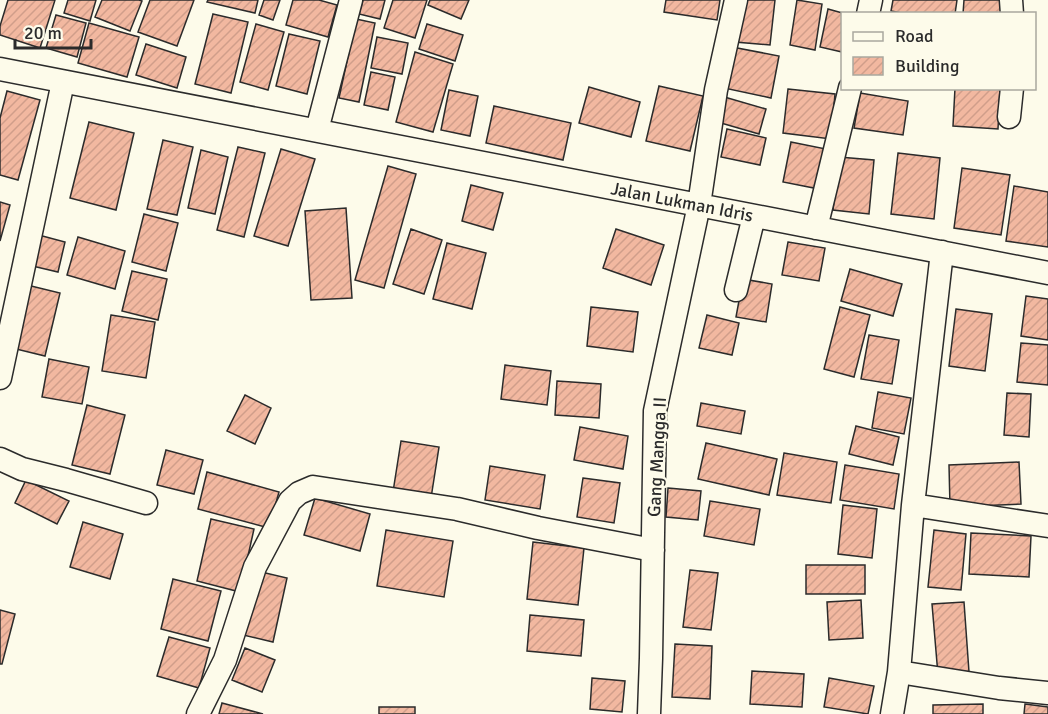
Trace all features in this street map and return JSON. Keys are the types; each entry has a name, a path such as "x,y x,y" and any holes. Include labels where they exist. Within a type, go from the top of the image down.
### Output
{"street":[{"path":"317,130 351,0"},
{"name":"Gang Mangga II","path":"649,714 655,411 699,205 716,90 736,0"},
{"name":"Jalan Lukman Idris","path":"0,69 1048,273"},
{"path":"0,378 7,315 63,82"},
{"path":"816,228 850,90"},
{"path":"1009,117 1012,90"},
{"path":"736,290 754,216"},
{"path":"892,714 899,672 913,505 942,252"},
{"path":"0,459 22,469 146,502"},
{"path":"198,714 225,660 255,567 290,501 299,493 313,487 456,509 538,528 653,550"},
{"path":"913,505 1048,526"},
{"path":"899,672 999,688 1048,693"}],"building":[{"path":"8,0 55,0 40,48 0,35 0,26"},
{"path":"68,0 96,0 90,21 64,13"},
{"path":"102,0 142,1 130,31 95,17"},
{"path":"150,0 194,0 177,46 138,32"},
{"path":"208,0 258,0 255,13 207,2"},
{"path":"264,0 280,0 273,20 259,15"},
{"path":"293,0 319,0 337,5 328,37 286,25"},
{"path":"363,0 385,0 380,19 359,14"},
{"path":"393,0 427,0 415,38 384,28"},
{"path":"430,0 469,0 461,19 428,5"},
{"path":"666,0 720,0 717,20 664,12"},
{"path":"740,0 775,0 770,45 735,42"},
{"path":"797,0 822,4 815,50 790,45"},
{"path":"893,0 957,0 955,12 891,11"},
{"path":"964,0 1003,0 1001,12 963,12"},
{"path":"828,9 841,13 841,52 820,47"},
{"path":"213,14 248,22 231,93 195,84"},
{"path":"56,15 86,23 77,57 46,48"},
{"path":"356,19 375,23 359,102 339,98"},
{"path":"89,23 139,37 127,77 78,63"},
{"path":"256,24 284,32 268,90 240,82"},
{"path":"427,24 463,35 455,61 419,49"},
{"path":"289,34 320,41 307,94 276,86"},
{"path":"377,37 408,43 402,74 371,68"},
{"path":"146,44 186,57 177,88 136,75"},
{"path":"732,47 779,56 771,98 724,88"},
{"path":"415,52 453,64 433,132 396,122"},
{"path":"371,72 395,77 388,110 364,105"},
{"path":"659,86 703,96 690,151 646,141"},
{"path":"589,87 640,102 631,137 579,123"},
{"path":"788,89 835,94 831,139 783,133"},
{"path":"449,90 478,96 470,136 441,130"},
{"path":"955,90 1000,90 998,129 953,126"},
{"path":"7,91 40,100 18,180 0,175 0,118"},
{"path":"860,93 908,101 903,135 854,128"},
{"path":"721,96 766,109 759,134 714,121"},
{"path":"494,106 571,123 563,160 486,143"},
{"path":"89,122 134,133 116,210 70,198"},
{"path":"727,129 766,138 760,165 721,157"},
{"path":"163,140 193,147 177,215 147,209"},
{"path":"791,142 826,149 819,189 783,182"},
{"path":"238,147 265,153 244,237 217,230"},
{"path":"281,149 315,159 288,246 254,236"},
{"path":"201,150 228,157 215,214 188,208"},
{"path":"898,153 940,158 934,219 891,214"},
{"path":"839,157 874,160 869,214 833,210"},
{"path":"388,166 416,174 384,288 355,280"},
{"path":"962,168 1010,175 1001,235 954,228"},
{"path":"471,185 503,193 493,230 462,221"},
{"path":"1014,186 1048,192 1048,247 1006,241"},
{"path":"0,202 10,205 0,241"},
{"path":"346,208 352,298 311,300 305,211"},
{"path":"144,214 178,223 166,271 132,262"},
{"path":"411,229 442,240 424,294 393,284"},
{"path":"616,229 664,245 651,285 603,268"},
{"path":"35,234 65,242 58,272 28,265"},
{"path":"78,237 125,251 115,289 67,275"},
{"path":"788,242 825,248 819,281 782,275"},
{"path":"447,243 486,253 472,309 433,299"},
{"path":"850,269 902,284 893,316 841,301"},
{"path":"132,271 167,279 158,320 122,311"},
{"path":"743,279 772,284 766,322 736,317"},
{"path":"27,285 60,293 45,356 12,348"},
{"path":"1026,296 1048,299 1048,340 1021,336"},
{"path":"591,307 638,312 633,352 587,346"},
{"path":"840,307 870,315 854,377 824,369"},
{"path":"956,309 992,314 985,371 949,366"},
{"path":"111,315 155,322 146,378 102,371"},
{"path":"707,315 739,323 732,355 699,348"},
{"path":"869,335 899,340 892,384 861,379"},
{"path":"1021,343 1048,345 1048,385 1017,382"},
{"path":"49,359 89,367 82,404 42,397"},
{"path":"505,365 551,371 547,405 501,399"},
{"path":"557,381 601,384 599,418 555,415"},
{"path":"878,392 911,398 904,434 872,428"},
{"path":"1007,393 1031,394 1029,437 1004,435"},
{"path":"245,395 271,408 255,444 227,431"},
{"path":"701,403 745,411 741,434 697,426"},
{"path":"87,405 125,415 110,474 72,465"},
{"path":"856,426 899,437 893,465 849,454"},
{"path":"580,427 628,436 623,469 574,460"},
{"path":"401,441 439,447 431,498 393,492"},
{"path":"706,443 777,459 769,495 698,479"},
{"path":"166,450 203,460 194,494 157,485"},
{"path":"784,453 837,462 831,503 777,495"},
{"path":"1019,462 1021,504 950,507 949,465"},
{"path":"845,465 899,474 894,509 840,500"},
{"path":"490,466 545,475 540,509 485,500"},
{"path":"207,472 279,492 269,528 198,509"},
{"path":"583,478 620,483 614,523 577,517"},
{"path":"26,480 69,501 57,524 15,503"},
{"path":"668,488 701,491 698,520 666,517"},
{"path":"315,498 370,514 360,551 304,535"},
{"path":"710,501 760,509 754,545 704,536"},
{"path":"843,505 877,509 872,558 838,554"},
{"path":"211,519 254,529 240,592 197,581"},
{"path":"83,522 123,534 110,579 70,567"},
{"path":"386,530 453,541 444,597 377,586"},
{"path":"934,530 966,534 961,590 928,587"},
{"path":"971,533 1031,536 1029,577 969,574"},
{"path":"533,542 584,548 578,605 527,599"},
{"path":"806,565 865,565 865,594 806,594"},
{"path":"690,570 718,573 711,630 683,627"},
{"path":"257,571 287,578 273,642 243,635"},
{"path":"173,579 221,591 208,641 161,629"},
{"path":"861,600 863,638 829,640 827,602"},
{"path":"964,602 969,672 938,675 932,604"},
{"path":"0,610 15,614 2,664 0,664"},
{"path":"530,615 584,620 581,656 527,651"},
{"path":"169,637 210,648 199,688 157,676"},
{"path":"675,644 712,646 710,699 672,697"},
{"path":"245,648 275,660 262,692 232,680"},
{"path":"752,671 804,674 802,707 750,704"},
{"path":"592,678 625,681 622,712 590,709"},
{"path":"829,678 874,686 868,714 824,707"},
{"path":"222,703 263,714 219,714"},
{"path":"983,704 983,714 933,714 933,705"},
{"path":"1025,704 1048,707 1048,714 1024,714"},
{"path":"379,707 415,707 415,714 379,714"}]}
